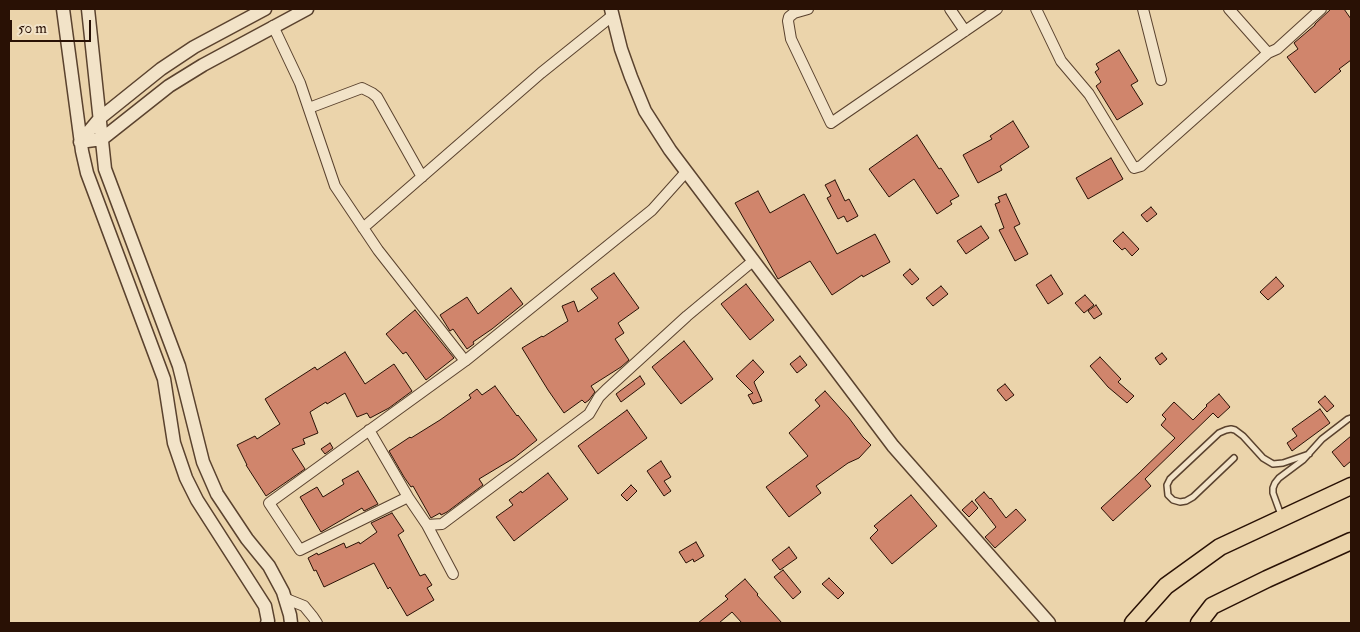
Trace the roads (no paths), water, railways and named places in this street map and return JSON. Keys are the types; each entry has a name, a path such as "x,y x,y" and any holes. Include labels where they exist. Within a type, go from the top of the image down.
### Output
{"main road":[{"path":"1133,623 1166,586 1220,547 1351,486"},
{"path":"1199,623 1212,606 1351,541"}],"street":[{"path":"63,9 80,142 87,173 164,379 174,443 186,478 197,500 265,606 267,623"},
{"path":"88,9 105,168 179,366 203,462 217,494 247,539 269,566 284,598 291,623"},
{"path":"80,142 100,118 161,69 194,47 265,9"},
{"path":"80,142 102,139 169,86 203,65 307,9"},
{"path":"808,9 794,13 789,17 791,38 831,123 997,9"},
{"path":"950,9 965,31"},
{"path":"1036,9 1061,61 1089,94 1134,168 1141,166 1321,9"},
{"path":"1143,9 1161,80"},
{"path":"1228,9 1268,54"},
{"path":"363,228 612,12 630,77 645,111 670,150 893,446 1049,623"},
{"path":"273,26 300,83 335,186 378,250 464,361"},
{"path":"309,108 362,88 372,93 377,97 422,177"},
{"path":"408,497 300,550 268,503 464,361 652,210 686,172"},
{"path":"427,524 442,524 589,414 599,397 606,390 687,316 753,261"},
{"path":"370,430 408,497 427,524 453,574"},
{"path":"284,598 304,606 317,623"}],"lane":[{"path":"1282,518 1273,493 1275,483 1309,454 1322,439 1351,418"},
{"path":"1234,458 1193,497 1186,501 1173,500 1168,495 1167,485 1170,479 1220,433 1226,430 1235,430 1263,458 1273,464 1283,464 1309,454"}]}
